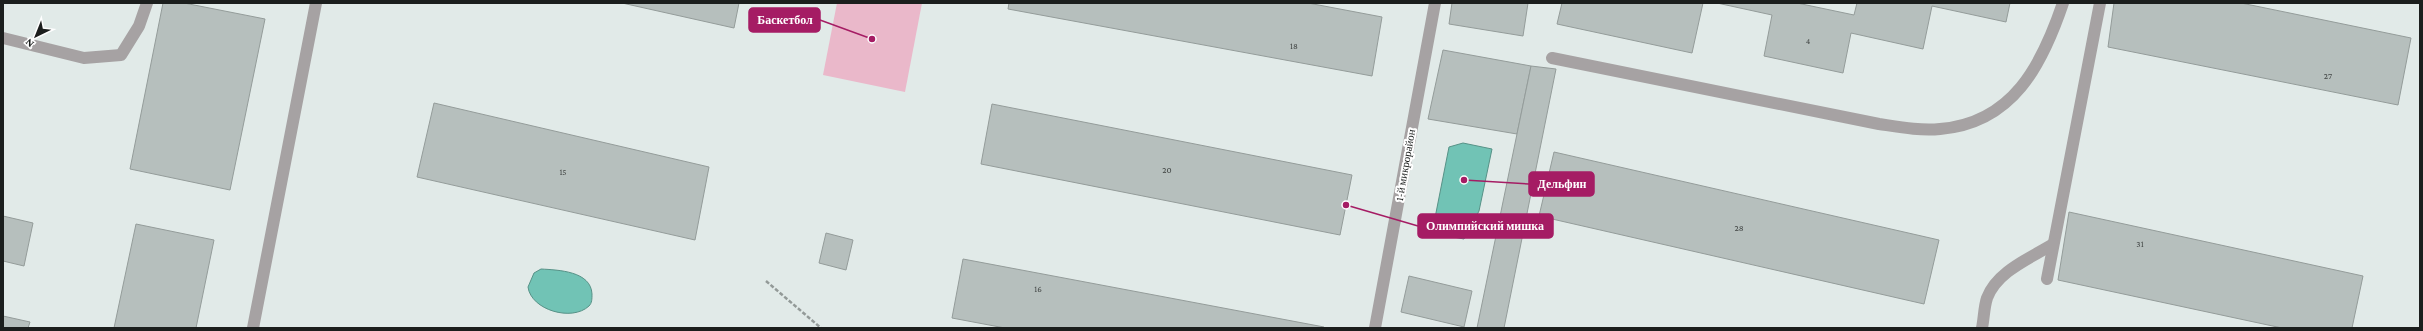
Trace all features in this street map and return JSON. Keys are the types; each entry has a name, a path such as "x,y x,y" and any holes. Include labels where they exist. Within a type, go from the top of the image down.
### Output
{"street":[{"path":"3,38 84,58 121,55 139,26 147,3"},
{"path":"253,328 316,3"},
{"name":"1-й микрорайон","path":"1374,328 1435,3"},
{"path":"1552,58 1879,124 1924,130 1940,129 1977,120 1997,111 2013,98 2037,65 2049,41 2063,3"},
{"path":"2047,279 2100,3"},
{"path":"1982,328 1987,298 1999,280 2008,271 2053,244"}],"path":[{"path":"766,281 821,328"}],"shaded area":[{"path":"837,3 922,3 905,92 823,75"},
{"path":"1463,143 1492,149 1479,211 1464,239 1432,233 1449,147"},
{"path":"541,269 564,271 580,276 590,286 592,301 590,305 582,311 563,313 553,311 536,302 528,287 534,273"}],"building":[{"path":"163,3 184,3 265,19 230,190 130,169"},
{"path":"622,3 739,3 734,28"},
{"path":"1009,3 1308,3 1382,17 1372,76 1008,9"},
{"path":"1452,3 1528,3 1523,36 1449,24"},
{"path":"1562,3 1703,3 1692,53 1557,24"},
{"path":"1717,3 1797,3 1854,15 1857,3 2010,3 2006,22 1932,6 1923,49 1851,33 1843,73 1764,56 1772,15"},
{"path":"2114,3 2241,3 2411,38 2398,105 2108,47"},
{"path":"1443,50 1531,66 1517,134 1428,119"},
{"path":"1531,66 1556,69 1504,328 1477,328"},
{"path":"434,103 709,167 695,240 417,177"},
{"path":"992,104 1352,175 1340,235 981,164"},
{"path":"1554,152 1939,240 1924,304 1539,216"},
{"path":"2069,212 2363,276 2352,328 2282,328 2058,280"},
{"path":"3,216 33,223 24,266 3,261"},
{"path":"136,224 214,240 196,328 114,328"},
{"path":"826,233 853,240 846,270 819,263"},
{"path":"963,259 1324,328 1005,328 952,318"},
{"path":"1409,276 1472,291 1464,327 1401,312"},
{"path":"3,316 30,322 28,328 3,328"}],"place":[{"name":"Баскетбол","path":"872,39"},
{"name":"Дельфин","path":"1464,180"},
{"name":"Олимпийский мишка","path":"1346,205"}]}
